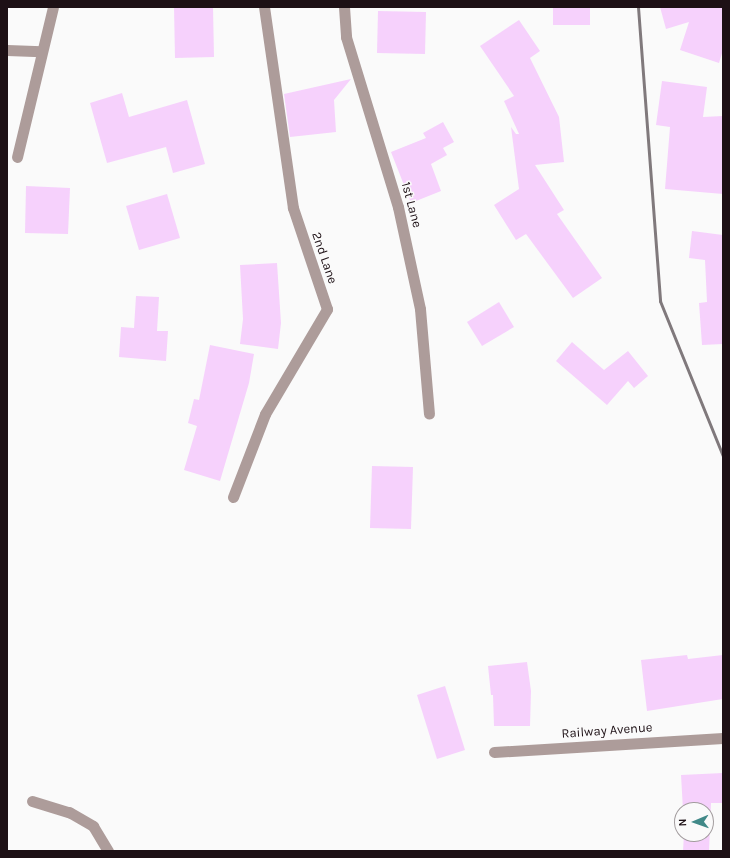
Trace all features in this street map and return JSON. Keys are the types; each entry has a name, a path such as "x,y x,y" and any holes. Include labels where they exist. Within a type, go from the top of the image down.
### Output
{"street":[{"path":"17,157 41,51 52,17 53,7"},
{"name":"2nd Lane","path":"233,498 265,414 327,309 292,208 264,7"},
{"name":"1st Lane","path":"344,7 346,37 398,207 419,302 430,414"},
{"path":"7,50 41,51"},
{"name":"Railway Avenue","path":"494,752 723,738"},
{"path":"32,801 69,812 93,826 108,851"}],"building":[{"path":"174,7 213,7 214,57 175,58"},
{"path":"553,7 590,7 590,25 553,25"},
{"path":"660,7 723,7 723,50 719,63 680,50 689,22 666,29"},
{"path":"378,11 426,12 425,54 377,53"},
{"path":"519,20 540,51 530,58 559,117 564,162 535,165 564,210 557,214 602,278 573,298 526,234 516,240 494,205 519,189 511,127 516,134 519,134 504,101 514,96 480,46"},
{"path":"351,79 334,100 336,132 290,137 284,94"},
{"path":"662,81 707,87 703,117 723,116 723,194 665,189 670,127 656,125"},
{"path":"122,93 129,117 187,100 205,164 173,173 166,147 107,163 90,103"},
{"path":"443,122 454,142 443,148 447,155 431,164 441,191 411,203 391,152 426,138 423,133"},
{"path":"26,186 70,188 68,234 25,233"},
{"path":"167,194 180,238 139,250 126,206"},
{"path":"692,231 723,235 723,344 702,345 699,303 707,302 705,260 689,258"},
{"path":"277,263 281,323 278,349 240,344 243,319 240,265"},
{"path":"136,296 159,297 157,331 168,331 166,361 119,357 121,327 134,328"},
{"path":"499,302 514,327 482,346 467,322"},
{"path":"572,342 604,370 628,351 648,376 634,388 628,381 607,405 556,361"},
{"path":"210,345 254,354 249,383 220,481 184,470 197,426 188,423 194,399 199,400"},
{"path":"372,466 413,467 411,529 370,528"},
{"path":"687,655 688,659 723,655 723,699 647,711 641,660"},
{"path":"527,662 531,691 530,726 494,726 493,695 491,695 488,666"},
{"path":"445,686 465,750 437,759 417,695"},
{"path":"723,773 723,803 683,802 681,775"},
{"path":"684,842 709,842 709,851 683,851"}],"railway":[{"path":"638,7 660,301 723,456"}]}
